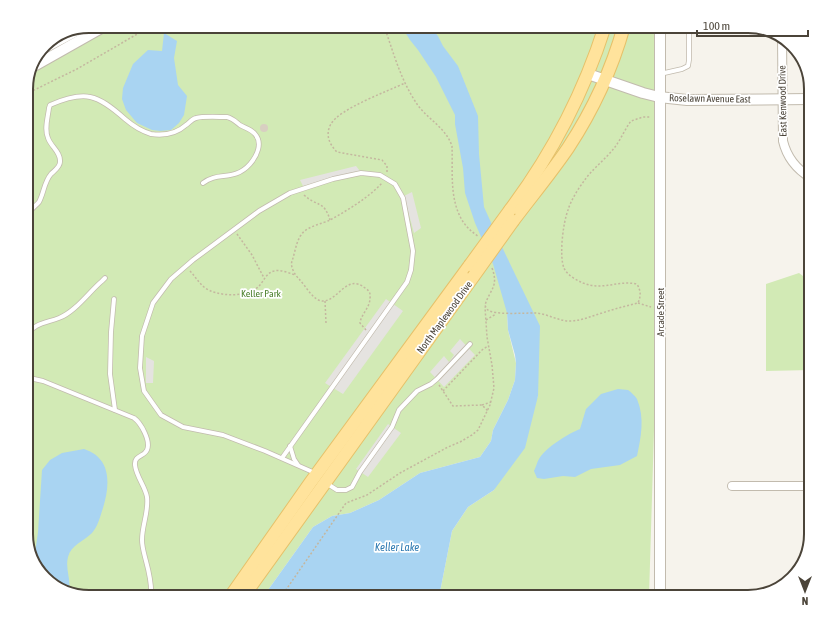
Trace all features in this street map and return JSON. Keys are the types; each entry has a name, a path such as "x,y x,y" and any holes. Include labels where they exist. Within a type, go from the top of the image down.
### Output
{"main road":[{"name":"North Maplewood Drive","path":"512,216 576,101 588,74 603,33"},
{"name":"North Maplewood Drive","path":"235,590 321,479 512,216 568,148 592,108 621,33"},
{"name":"North Maplewood Drive","path":"248,590 321,479"}],"street":[{"path":"40,63 93,33"},
{"name":"Arcade Street","path":"660,33 660,590"},
{"name":"East Kenwood Drive","path":"782,45 782,133 785,149 793,163 804,173"},
{"name":"Roselawn Avenue East","path":"588,74 659,97 687,100 804,99"},
{"path":"732,486 804,486"}],"lane":[{"path":"660,74 682,69 688,66 690,60 689,33"},
{"path":"33,208 40,200 46,180 60,163 59,155 48,139 46,132 50,104 76,96 95,98 105,102 132,124 151,134 171,134 179,131 196,118 227,117 232,118 255,134 259,146 258,153 251,164 243,172 233,176 209,178 203,183"},
{"path":"282,458 407,282 411,270 413,251 403,198 395,184 380,175 361,174 333,179 290,193 258,211 185,266 171,279 153,303 142,336 140,368 144,391 160,415 183,427 223,435 282,458 321,479 337,490 346,490 352,487 360,472 392,427 400,410 408,400 418,391 435,380 470,344"},
{"path":"33,327 66,315 102,280 106,278"},
{"path":"114,299 111,332 110,374 115,410"},
{"path":"33,379 43,381 115,410 134,418 140,423 148,443 148,450 144,454 138,456 135,461 135,467 146,492 147,499 142,546 150,579 151,590"},
{"path":"290,446 298,466"}],"path":[{"path":"33,91 77,69 139,33"},
{"path":"387,33 405,84 420,108 435,122 450,142 452,153 452,188 457,208 461,219 466,226 480,238"},
{"path":"638,303 640,289 637,284 618,283 604,286 594,286 584,283 570,275 564,268 561,253 565,218 584,181 616,146 631,121 643,117 655,117"},
{"path":"300,189 309,199 325,207 328,211 330,220"},
{"path":"234,229 245,244 264,278"},
{"path":"185,266 204,287 222,294 235,295 254,290 260,286 268,274 274,271 295,275 317,300 325,301 346,286 350,284 358,284 368,290 370,296 367,309 360,319 360,323 369,336"},
{"path":"286,590 346,503 367,495 400,473 472,435 478,430 488,411 494,388 494,379 488,346 485,305 495,284 491,266"},
{"path":"325,301 326,323"},
{"path":"485,305 487,310 497,313 537,313 546,314 561,320 571,321 586,319 638,303 653,308"},
{"path":"486,320 497,313"},
{"path":"443,391 447,385 482,350 488,346"},
{"path":"435,380 453,406 482,405 491,402"},
{"path":"482,405 488,411"}],"green space":[{"name":"Keller Park","path":"99,33 655,33 655,397 649,590 440,590 452,531 468,507 494,490 538,396 507,313 508,330 516,363 515,380 508,400 493,430 491,441 480,457 420,473 379,500 350,513 332,516 313,527 268,590 89,590 71,587 55,578 40,562 33,538 33,85 39,64"},
{"path":"799,273 804,277 804,370 766,371 766,284"}],"shaded area":[{"path":"356,166 360,171 303,186 300,180"},
{"path":"412,192 421,228 414,233 404,196"},
{"path":"386,299 403,311 343,394 325,383"},
{"path":"460,339 475,355 444,387 430,372 444,356 449,362 454,355 450,351"},
{"path":"146,357 154,361 153,383 146,383"},
{"path":"388,424 401,433 368,477 356,469"}],"water":[{"path":"164,33 177,41 174,58 178,85 187,96 184,115 179,123 171,130 160,131 152,130 137,123 126,110 122,99 123,88 133,64 148,50 162,51"},
{"name":"Keller Lake","path":"406,33 435,33 458,66 478,116 479,154 484,207 540,326 538,396 525,448 494,490 468,507 452,531 440,590 268,590 313,527 332,516 350,513 379,500 420,473 480,457 491,441 493,430 508,400 515,380 516,363 508,330 507,313 493,264 475,223 465,193 455,115 436,77"},
{"path":"618,389 628,390 634,395 637,399 641,413 642,428 637,456 620,465 591,469 575,477 563,476 544,479 537,478 534,471 542,454 558,441 580,429 586,409 601,394"},
{"path":"84,449 93,453 100,459 107,473 107,490 99,521 92,533 72,549 68,557 67,565 69,586 55,578 47,571 40,562 35,550 42,470 50,460 62,453"}],"building":[{"path":"262,124 266,124 268,128 266,132 262,132 260,130 260,126"}]}
